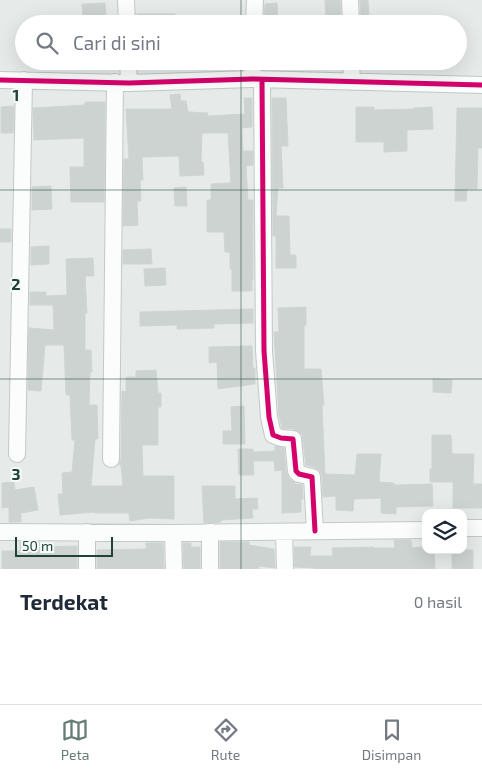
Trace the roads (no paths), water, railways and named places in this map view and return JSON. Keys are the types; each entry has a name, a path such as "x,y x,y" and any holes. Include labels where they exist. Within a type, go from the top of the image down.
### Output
{"street":[{"path":"126,0 127,15"},
{"path":"254,15 255,0"},
{"path":"350,0 351,15"},
{"path":"111,459 122,83 126,70"},
{"path":"255,70 257,79 264,351 269,417 273,434 281,438 292,439 296,471 299,474 312,477 315,531"},
{"path":"351,70 352,82"},
{"path":"0,80 122,83 257,79 482,85"},
{"path":"18,454 24,80"},
{"path":"467,528 482,528"},
{"path":"0,532 173,533 422,530"},
{"path":"87,532 87,569"},
{"path":"210,532 210,569"},
{"path":"284,532 284,569"},
{"path":"173,533 174,569"}]}
